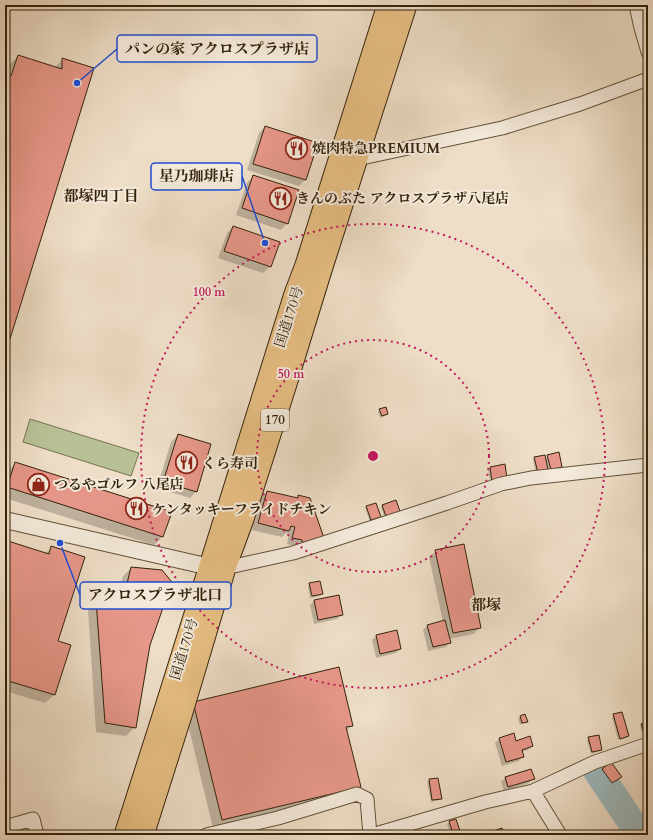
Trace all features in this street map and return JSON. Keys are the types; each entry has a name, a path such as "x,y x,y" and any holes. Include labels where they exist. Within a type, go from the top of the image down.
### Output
{"highway":[{"name":"国道170号","path":"143,835 182,712 218,568 296,294 388,5"},
{"name":"国道170号","path":"125,835 218,568 246,512 321,270 406,5"}],"street":[{"path":"636,5 648,52"},
{"path":"357,159 502,128 580,104 648,78"},
{"path":"5,520 218,568 293,553 501,484 531,478 648,465"},
{"path":"206,835 278,818 357,794 367,799 371,835 485,802 533,791 595,762 648,744"},
{"path":"533,791 560,835"},
{"path":"5,827 33,819 37,835"}],"green space":[{"path":"30,419 139,453 131,476 23,442"}],"building":[{"path":"644,11 648,11 648,27"},
{"path":"18,55 62,69 62,58 94,68 5,355 5,74 11,76"},
{"path":"265,126 318,143 306,180 253,164"},
{"path":"253,175 299,190 288,224 242,208"},
{"path":"233,226 280,242 271,267 224,251"},
{"path":"386,407 388,414 382,416 379,409"},
{"path":"178,434 211,444 197,492 163,482"},
{"path":"559,452 562,467 551,470 547,455"},
{"path":"545,455 548,470 538,473 534,457"},
{"path":"15,462 172,512 163,537 7,487"},
{"path":"505,464 507,479 492,482 490,467"},
{"path":"267,491 298,498 298,495 310,498 324,538 303,545 302,540 292,538 295,527 291,526 289,531 258,523"},
{"path":"396,500 401,514 387,519 382,505"},
{"path":"376,503 381,517 371,520 366,506"},
{"path":"8,541 49,554 51,546 85,557 58,641 71,645 55,695 5,680 5,549"},
{"path":"464,544 481,628 453,633 435,550"},
{"path":"131,567 162,570 172,582 150,645 136,728 105,723 96,600 124,596"},
{"path":"320,581 323,594 312,596 309,583"},
{"path":"339,595 343,615 318,620 314,600"},
{"path":"445,620 451,643 433,647 427,625"},
{"path":"397,630 401,649 380,654 376,635"},
{"path":"339,667 353,726 346,727 361,787 222,820 193,702"},
{"path":"622,712 629,736 620,739 613,714"},
{"path":"525,714 528,722 522,723 520,716"},
{"path":"648,722 648,734 645,735 641,724"},
{"path":"514,733 516,741 530,736 533,746 522,750 524,757 506,762 499,738"},
{"path":"599,735 602,750 592,752 588,737"},
{"path":"611,762 622,777 612,783 602,769"},
{"path":"531,769 535,779 508,787 505,777"},
{"path":"438,778 442,799 432,800 429,779"},
{"path":"456,819 460,831 453,834 449,821"},
{"path":"502,828 504,835 482,835"}],"waterway":[{"path":"597,771 640,835"}],"place":[{"name":"パンの家 アクロスプラザ店","path":"77,83"},
{"name":"焼肉特急PREMIUM","path":"297,148"},
{"name":"きんのぶた アクロスプラザ八尾店","path":"281,198"},
{"name":"星乃珈琲店","path":"265,243"},
{"name":"くら寿司","path":"187,463"},
{"name":"つるやゴルフ 八尾店","path":"38,484"},
{"name":"ケンタッキーフライドチキン","path":"137,509"},
{"name":"アクロスプラザ北口","path":"60,543"}],"district":[{"name":"都塚四丁目","path":"101,196"},
{"name":"都塚","path":"486,605"}]}
